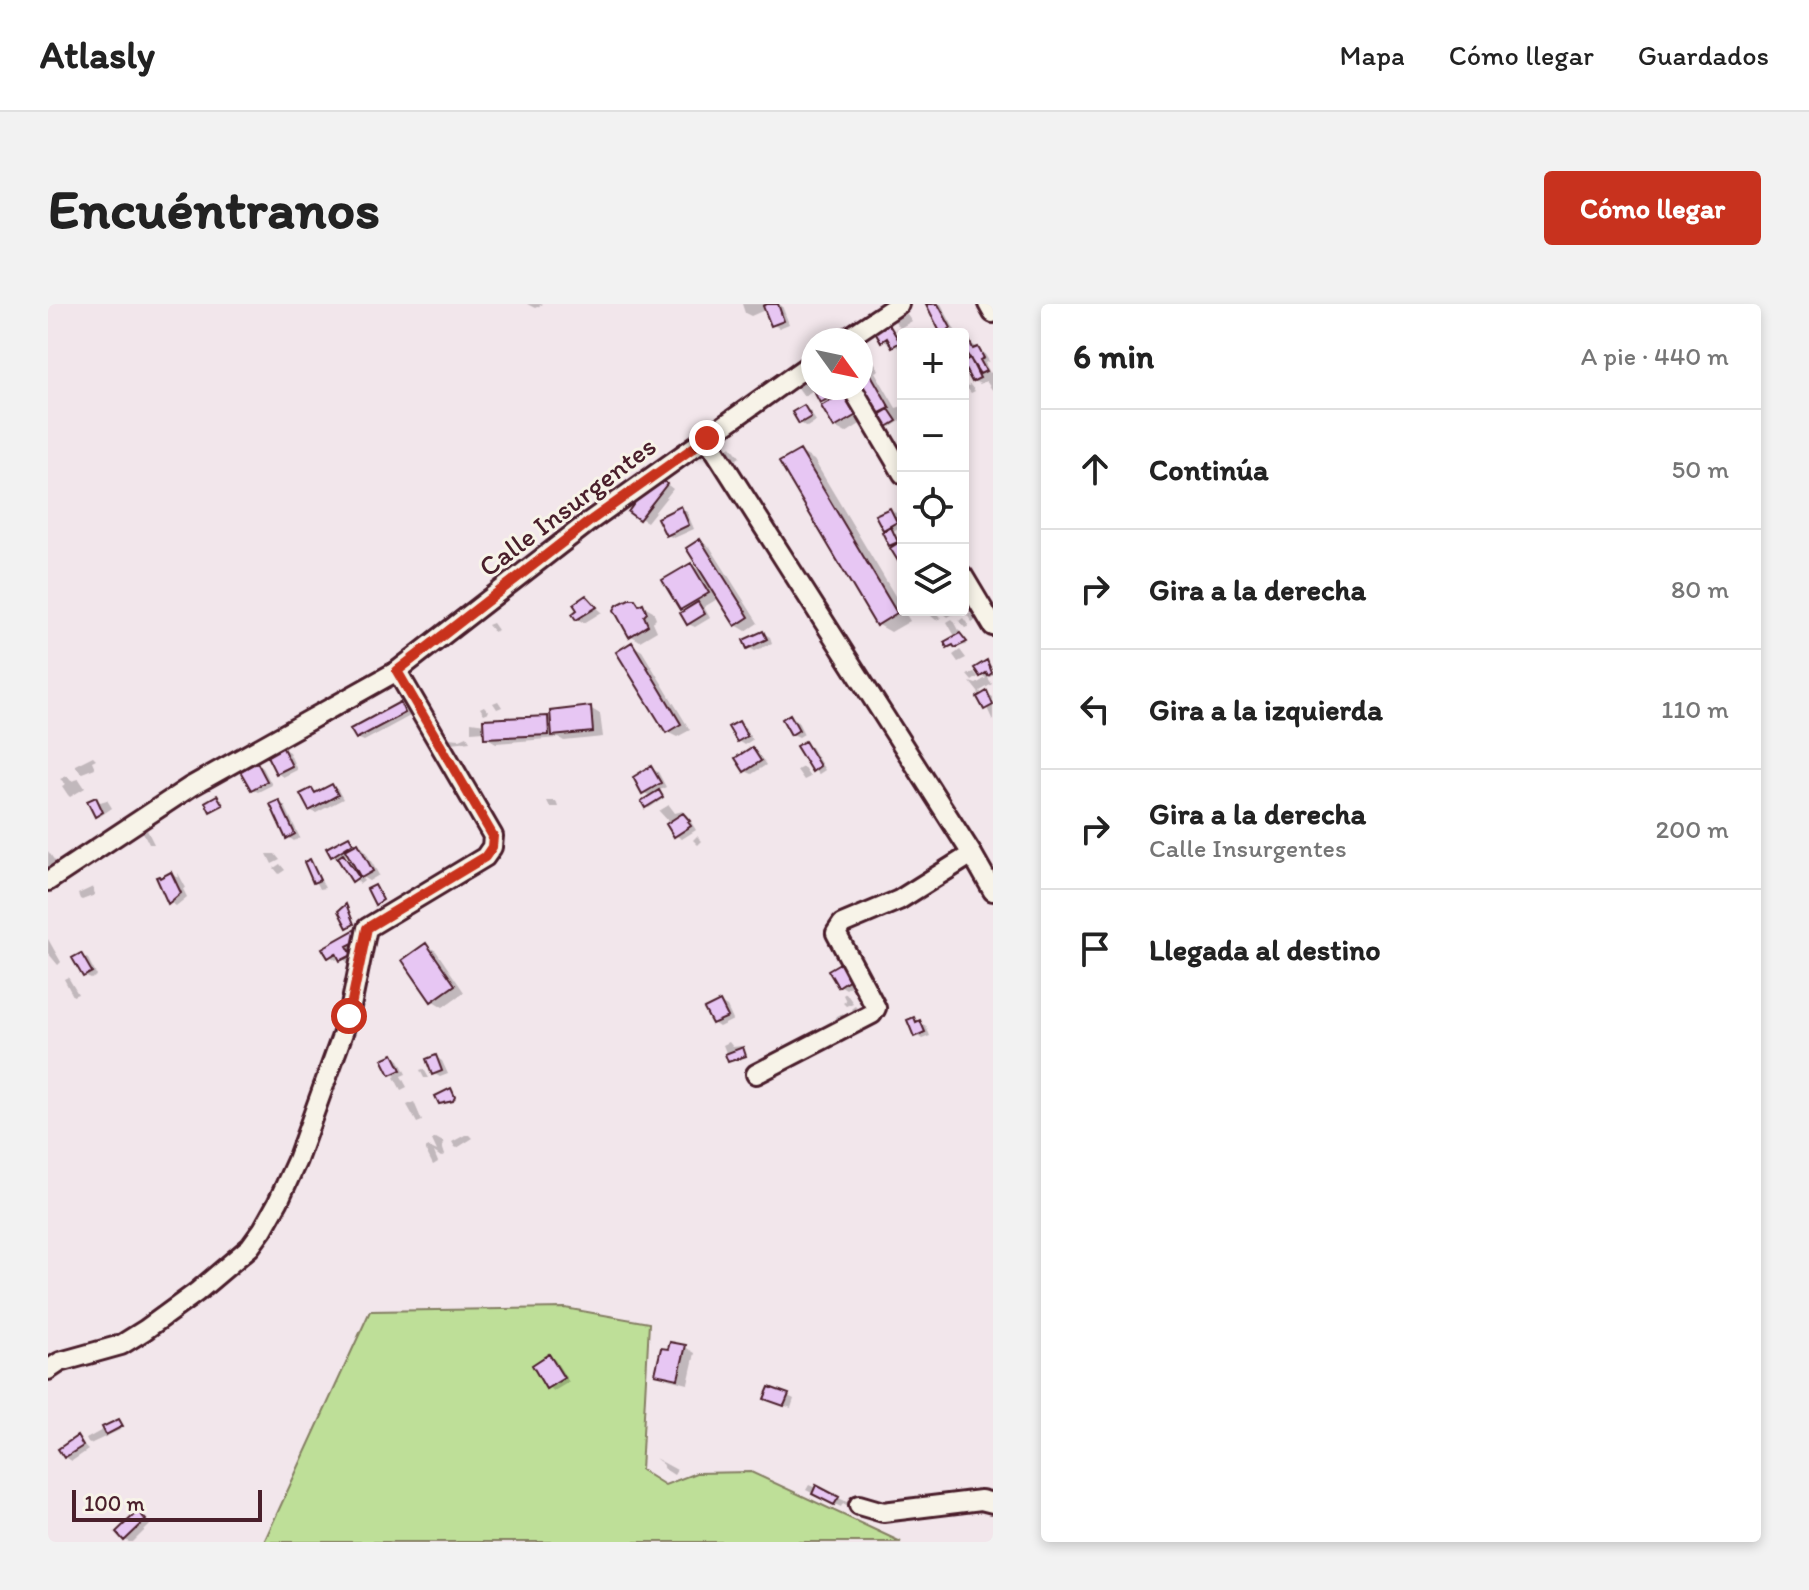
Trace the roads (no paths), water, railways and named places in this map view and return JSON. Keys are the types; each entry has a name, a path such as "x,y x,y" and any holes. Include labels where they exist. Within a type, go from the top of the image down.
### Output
{"street":[{"path":"863,328 899,304"},
{"path":"988,304 993,313"},
{"name":"Calle Insurgentes","path":"48,881 190,787 397,671 590,521 801,371"},
{"path":"859,400 902,472"},
{"path":"707,438 993,891"},
{"path":"969,586 993,626"},
{"path":"48,1370 60,1362 121,1345 197,1292 250,1247 278,1202 297,1160 349,1016 367,928 485,857 492,847 493,836 397,671"},
{"path":"756,1074 872,1014 876,1008 836,933 842,924 899,900 972,854"},
{"path":"859,1505 883,1512 981,1500 993,1503"}]}
